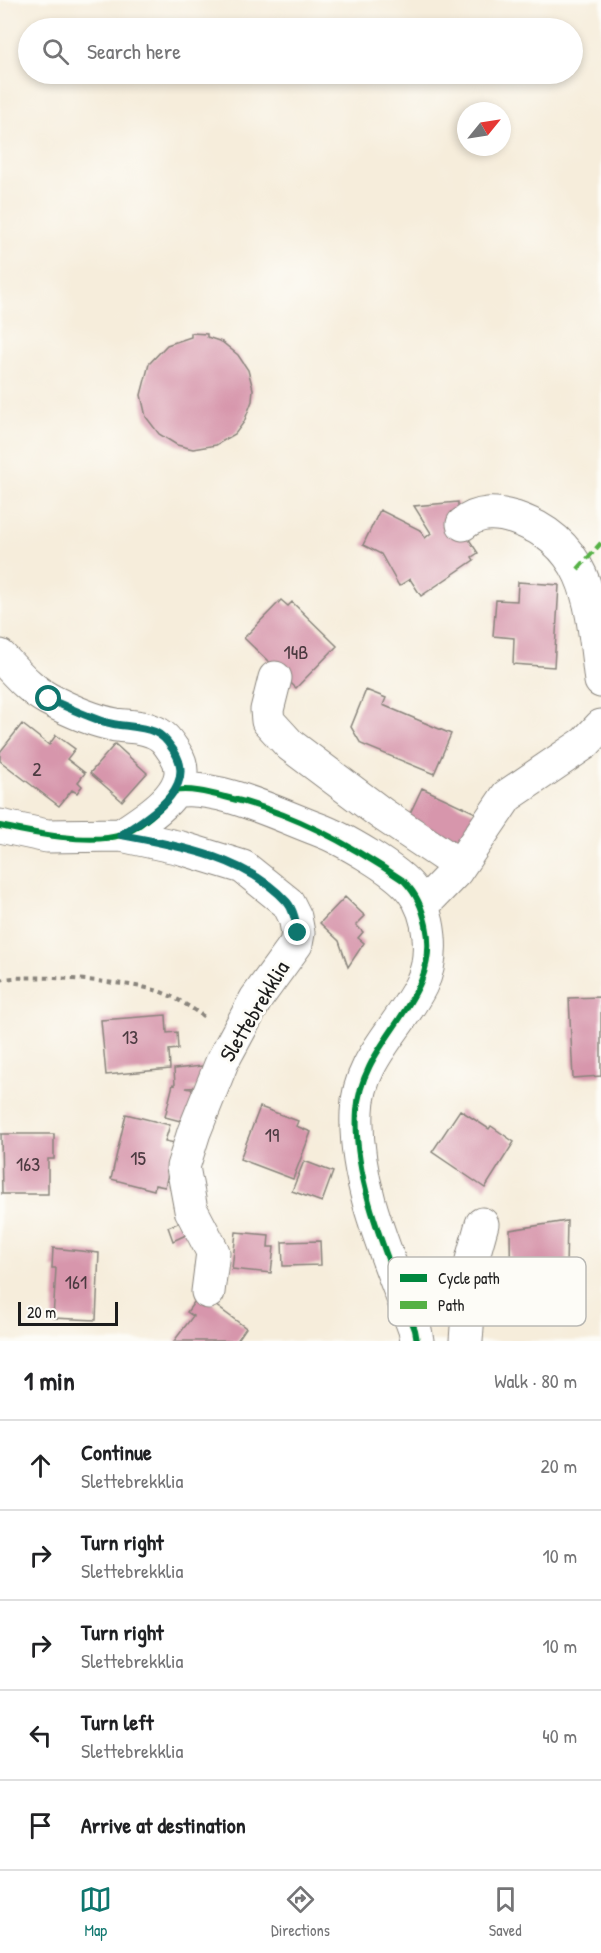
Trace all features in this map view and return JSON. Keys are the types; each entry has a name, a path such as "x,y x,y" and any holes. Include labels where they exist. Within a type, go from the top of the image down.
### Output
{"street":[{"path":"463,524 474,515 485,513 508,516 530,524 560,545 578,569 590,597 601,681"},
{"path":"0,656 33,689 49,699 103,722 139,727 165,738 179,760 178,781 174,791 168,800 150,815 121,835"},
{"path":"275,678 267,710 268,721 290,745 382,814 448,858 456,871"},
{"path":"422,906 456,871 507,796 585,743 600,728"},
{"path":"174,791 204,792 253,803 328,833 404,881 422,906 430,942 428,968 421,985 369,1064 357,1110 357,1141 371,1210 388,1257"},
{"name":"Slettebrekklia","path":"0,826 47,836 121,835 181,848 243,867 288,903 298,933 296,944 256,999 235,1038 194,1132 183,1167 191,1210 213,1252 208,1292"},
{"path":"473,1257 482,1224"},
{"path":"414,1326 417,1341"},
{"path":"466,1341 467,1326"}],"path":[{"path":"0,980 35,977 157,990 183,1002 235,1038"}],"building":[{"path":"191,333 207,334 207,337 222,342 238,355 248,370 253,389 252,401 244,422 235,434 216,445 193,449 177,445 159,434 146,417 141,395 149,364 167,345 191,337"},
{"path":"458,502 458,523 478,553 472,557 474,560 421,596 410,579 399,586 381,554 363,545 380,510 420,530 425,538 431,533 414,506"},
{"path":"518,582 559,585 554,667 513,664 514,638 493,636 496,600 517,601"},
{"path":"281,600 288,606 292,602 337,646 296,688 244,638"},
{"path":"366,690 386,698 383,705 451,734 434,774 361,744 351,727"},
{"path":"22,724 49,745 56,735 75,749 67,759 85,773 78,782 82,786 77,793 72,790 59,806 0,761 0,752"},
{"path":"115,744 147,773 122,801 90,773"},
{"path":"422,788 480,815 465,848 406,822"},
{"path":"345,897 365,916 356,925 363,932 358,938 364,943 348,967 339,941 320,923"},
{"path":"601,997 601,1076 573,1078 569,998"},
{"path":"166,1015 167,1033 177,1032 178,1049 169,1050 170,1069 106,1075 101,1020"},
{"path":"202,1066 204,1087 186,1088 200,1091 192,1124 165,1117 173,1084 175,1085 174,1069"},
{"path":"260,1107 298,1121 296,1126 311,1132 293,1179 240,1159"},
{"path":"460,1110 489,1129 491,1126 514,1142 485,1188 432,1152"},
{"path":"126,1114 170,1125 165,1141 175,1143 165,1187 155,1185 154,1190 111,1179"},
{"path":"1,1134 54,1134 54,1159 48,1159 48,1194 2,1194"},
{"path":"304,1161 333,1172 322,1202 292,1191"},
{"path":"183,1221 188,1234 173,1241 168,1227"},
{"path":"567,1221 566,1257 510,1257 510,1230"},
{"path":"236,1232 269,1235 268,1247 274,1247 271,1273 232,1269"},
{"path":"320,1241 321,1265 283,1266 282,1242"},
{"path":"53,1248 99,1253 96,1320 53,1318 56,1268 52,1268"},
{"path":"200,1294 246,1328 237,1341 174,1341 193,1316 187,1312"}],"marked path":[{"path":"578,569 601,543"}],"cycle path":[{"path":"0,826 61,837 108,838 128,832 142,823 174,791 200,791 249,803 296,820 362,854 409,886 423,912 426,925 428,952 423,976 413,998 372,1062 362,1085 357,1111 357,1138 361,1166 375,1222 388,1259"},
{"path":"413,1326 417,1341"}],"route":[{"path":"49,699 103,722 139,727 154,731 165,738 179,760 178,781 174,791 168,800 150,815 121,835 181,848 243,867 288,903 295,917 298,933"}]}
